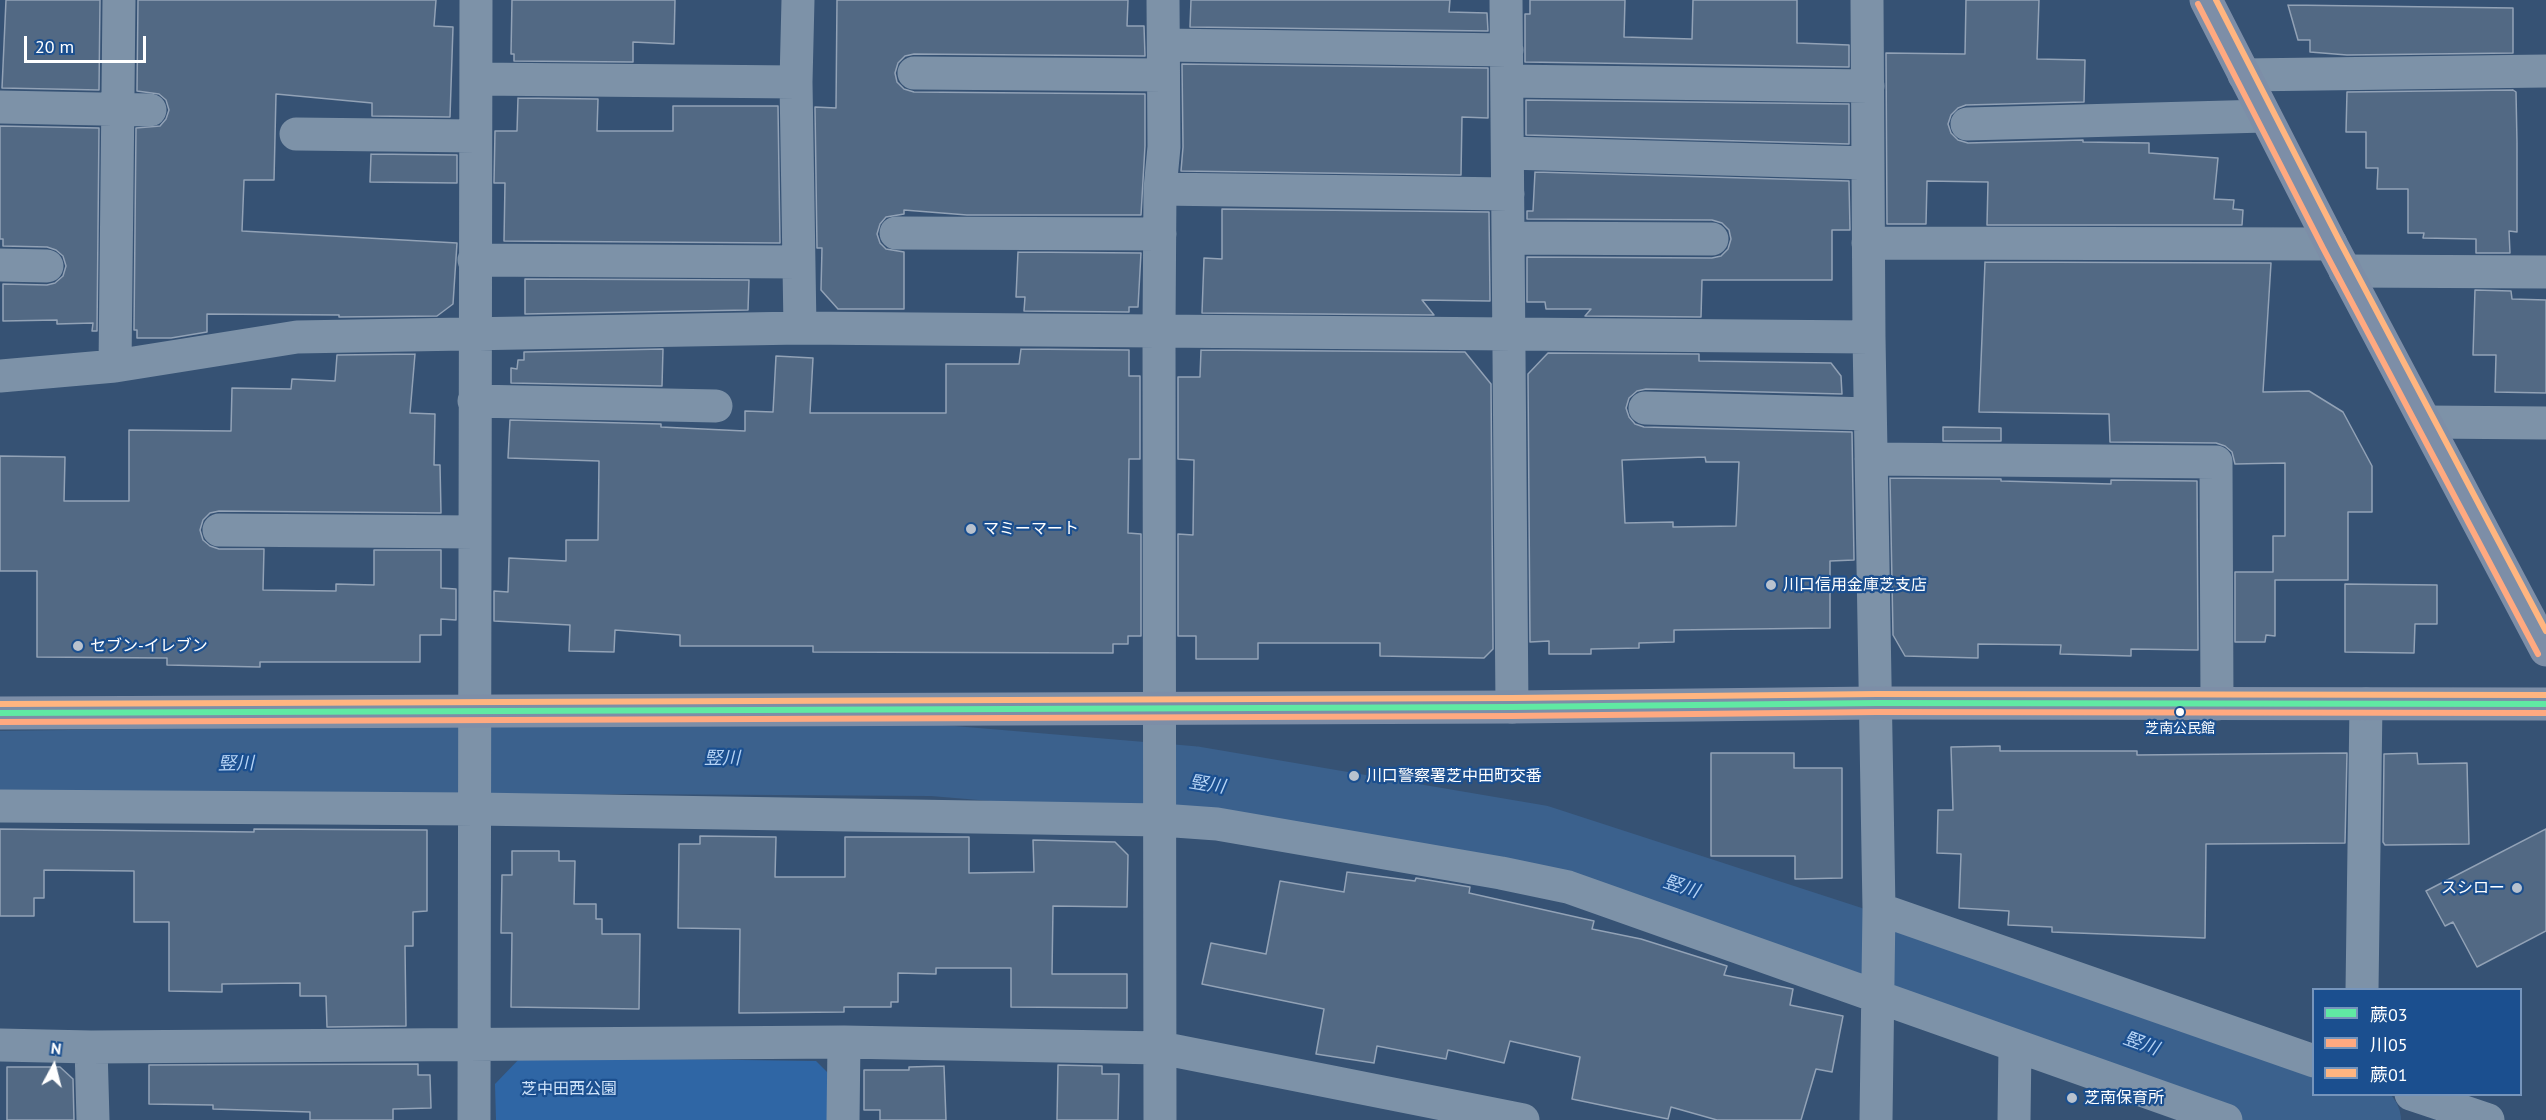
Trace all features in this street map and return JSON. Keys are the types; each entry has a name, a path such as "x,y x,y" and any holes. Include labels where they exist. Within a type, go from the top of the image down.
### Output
{"main road":[{"path":"2206,0 2338,257 2546,650"},
{"path":"0,713 1161,724 1512,707 1877,703 2546,704"}],"street":[{"path":"115,366 119,0"},
{"path":"474,1120 476,0"},
{"path":"798,0 796,82 800,328"},
{"path":"1160,1120 1159,329 1160,189 1164,147 1164,0"},
{"path":"1506,0 1512,707"},
{"path":"1867,0 1870,414 1877,703 1879,916 1876,1120"},
{"path":"914,73 1164,60 1507,65 1868,87"},
{"path":"2244,75 2546,71"},
{"path":"476,79 796,82"},
{"path":"0,107 150,110"},
{"path":"1967,124 2265,116"},
{"path":"296,134 475,136"},
{"path":"1508,153 1868,164"},
{"path":"1160,189 1509,194"},
{"path":"896,233 1160,234"},
{"path":"1509,238 1712,239"},
{"path":"1868,243 2338,257 2546,272"},
{"path":"474,260 798,262"},
{"path":"0,265 47,266"},
{"path":"0,376 115,366 297,338 800,328 1159,329 1869,337"},
{"path":"474,401 716,406"},
{"path":"1645,408 1870,414"},
{"path":"2426,422 2546,423"},
{"path":"1871,459 2216,462 2217,704"},
{"path":"219,530 475,531"},
{"path":"2362,988 2366,704"},
{"path":"0,806 476,799 1161,812 1568,887 1878,988 2015,1046 2226,1120"},
{"path":"1879,916 2312,1061"},
{"path":"843,1120 844,1042"},
{"path":"0,1045 91,1047 844,1042 1161,1048 1523,1120"},
{"path":"2014,1120 2015,1046"},
{"path":"91,1047 93,1120"},
{"path":"2414,1096 2488,1120"}],"green space":[{"name":"芝中田西公園","path":"521,1057 816,1061 829,1074 828,1120 496,1120 495,1084"}],"building":[{"path":"6,0 100,0 99,90 2,88"},
{"path":"138,0 436,0 434,26 453,27 450,117 372,116 372,103 276,94 274,180 244,180 242,231 457,243 453,304 437,316 339,317 339,315 207,314 207,332 171,338 137,338 137,330 134,330 136,128 160,126 169,110 166,100 159,94 137,91"},
{"path":"512,0 675,0 674,44 633,42 633,62 514,61 514,54 511,54"},
{"path":"837,0 1128,0 1127,26 1144,26 1145,56 914,54 905,56 898,63 895,73 897,82 904,89 914,92 1145,94 1141,215 967,215 904,210 904,214 886,217 880,224 877,234 880,243 886,249 904,252 904,309 838,309 821,290 822,248 817,248 815,107 836,108"},
{"path":"1191,0 1450,0 1449,12 1487,13 1488,31 1190,27"},
{"path":"1530,0 1625,0 1624,37 1692,39 1693,0 1797,0 1797,43 1849,45 1849,67 1525,62 1525,14 1530,14"},
{"path":"1966,0 2039,0 2037,59 2085,60 2084,102 1966,105 1958,108 1951,115 1948,124 1951,133 1958,140 1968,143 2083,140 2083,142 2149,143 2149,153 2218,158 2214,199 2234,200 2233,209 2243,210 2242,225 1987,225 1988,182 1927,181 1926,224 1887,224 1886,53 1965,54"},
{"path":"2288,5 2513,8 2513,53 2347,55 2310,52 2310,40 2298,40"},
{"path":"1182,64 1488,68 1488,118 1462,117 1461,175 1181,171"},
{"path":"2513,90 2516,92 2517,232 2509,231 2510,253 2476,253 2476,239 2423,238 2424,233 2408,233 2408,189 2377,189 2378,168 2366,168 2366,132 2346,132 2347,92"},
{"path":"518,98 598,99 597,131 673,131 673,106 778,106 780,243 504,241 505,183 494,183 495,131 517,131"},
{"path":"1526,100 1849,104 1849,144 1526,135"},
{"path":"0,126 99,128 97,331 92,331 93,323 57,324 57,320 3,321 3,284 47,285 55,283 63,276 66,266 63,256 47,247 3,246 3,239 0,239"},
{"path":"371,154 457,155 457,183 370,182"},
{"path":"1535,172 1849,181 1850,230 1832,230 1832,280 1702,280 1701,317 1585,316 1591,309 1546,309 1545,302 1527,302 1527,257 1712,258 1721,256 1728,249 1731,239 1729,230 1722,223 1712,220 1527,219 1527,211 1533,211"},
{"path":"1222,209 1489,212 1490,301 1422,300 1434,315 1202,313 1204,258 1222,259"},
{"path":"1018,252 1141,253 1138,307 1129,307 1129,312 1024,311 1025,297 1016,297"},
{"path":"1985,262 2271,263 2263,392 2309,391 2343,412 2372,466 2372,512 2348,512 2348,580 2275,580 2275,636 2266,635 2265,642 2235,642 2235,572 2273,572 2273,536 2285,536 2285,463 2235,464 2232,452 2216,443 2110,442 2109,414 1979,412"},
{"path":"525,279 749,280 748,310 525,314"},
{"path":"2475,290 2511,291 2512,299 2546,300 2546,393 2495,392 2496,355 2473,355"},
{"path":"663,349 662,386 511,383 511,368 517,369 518,360 524,360 524,352"},
{"path":"1021,349 1129,350 1129,376 1140,376 1140,459 1129,459 1128,533 1141,534 1141,636 1128,636 1128,644 1113,644 1113,653 813,652 813,646 680,646 680,635 615,630 614,652 569,651 570,625 494,621 494,591 508,592 509,558 566,561 566,540 598,540 599,461 508,458 510,420 661,424 661,427 745,431 745,411 773,412 776,356 813,358 810,413 946,413 946,364 1019,364"},
{"path":"1201,350 1465,352 1491,384 1493,649 1484,658 1380,656 1380,643 1258,643 1258,659 1196,659 1196,636 1178,636 1178,534 1193,535 1194,460 1178,459 1178,377 1200,377"},
{"path":"1548,353 1699,354 1699,361 1831,363 1841,376 1842,394 1646,389 1637,391 1629,398 1626,408 1635,424 1644,427 1852,432 1854,560 1830,561 1830,628 1674,630 1674,642 1639,643 1639,648 1591,649 1591,654 1549,654 1549,641 1530,642 1528,374","holes":["1705,457 1706,462 1739,462 1736,526 1673,527 1673,522 1625,523 1622,460"]},
{"path":"415,354 410,413 435,414 434,465 440,465 441,513 219,511 210,513 203,520 200,530 203,540 219,549 264,549 263,590 336,591 336,584 374,585 374,550 441,550 441,588 456,589 456,620 441,619 441,635 420,635 420,662 260,662 260,667 167,665 167,658 37,657 37,571 0,571 0,456 65,457 64,501 129,501 129,430 231,431 232,388 291,389 292,379 335,381 337,355"},
{"path":"1943,427 2001,428 2001,441 1943,441"},
{"path":"1890,478 2001,479 2001,481 2111,484 2111,480 2197,481 2198,650 2131,649 2131,656 2060,654 2061,645 1978,644 1978,658 1905,656 1893,635"},
{"path":"2345,584 2437,585 2437,624 2415,624 2414,653 2345,652"},
{"path":"2000,746 2000,751 2137,751 2137,755 2347,753 2345,843 2206,844 2205,938 2052,932 2052,927 2008,925 2009,911 1959,908 1961,854 1937,853 1938,810 1953,810 1951,747"},
{"path":"1711,753 1794,753 1794,768 1842,768 1842,878 1795,879 1795,856 1711,856"},
{"path":"2417,753 2418,764 2467,763 2469,844 2385,845 2383,842 2384,754"},
{"path":"0,829 254,832 254,829 427,830 427,911 413,912 413,946 405,946 406,1026 327,1027 326,996 300,996 300,983 222,984 222,992 169,991 169,922 134,922 134,871 44,870 44,898 34,898 34,916 0,916"},
{"path":"2546,829 2546,931 2477,967 2453,922 2445,926 2426,891"},
{"path":"700,836 776,837 775,877 845,877 845,837 969,837 969,873 1034,872 1033,840 1115,842 1128,855 1127,907 1053,906 1052,974 1127,974 1127,1008 1011,1007 1011,968 936,968 936,974 898,973 898,1002 891,1002 891,1007 844,1007 844,1012 739,1013 740,929 678,928 679,844 700,844"},
{"path":"512,851 559,851 559,861 575,861 574,904 596,904 596,919 602,919 602,934 640,934 639,1009 511,1007 512,933 501,933 502,875 512,875"},
{"path":"1347,872 1415,881 1416,878 1470,887 1469,893 1594,921 1592,929 1641,939 1727,966 1724,975 1793,989 1790,1005 1843,1016 1832,1072 1816,1069 1801,1120 1717,1120 1671,1107 1668,1119 1572,1099 1580,1057 1510,1041 1504,1063 1448,1050 1446,1059 1377,1046 1374,1063 1316,1054 1324,1009 1202,984 1211,943 1266,954 1280,881 1344,892"},
{"path":"418,1064 418,1075 430,1075 431,1108 393,1109 393,1120 310,1120 310,1112 213,1109 213,1105 149,1104 149,1065"},
{"path":"1058,1065 1102,1066 1102,1074 1119,1074 1118,1120 1057,1120"},
{"path":"944,1066 946,1120 880,1120 880,1110 864,1110 864,1070 909,1070 909,1067"},
{"path":"7,1067 60,1067 73,1079 74,1120 7,1120"}],"waterway":[{"name":"竪川","path":"0,767 622,758 931,760 1192,782 1539,841 1970,981 2248,1084 2365,1120"}],"transit line":[{"name":"蕨01","path":"2216,0 2339,240 2546,631"},
{"name":"川05","path":"2198,4 2323,248 2538,654"},
{"name":"蕨01","path":"0,704 1512,698 1877,694 2546,695"},
{"name":"蕨03","path":"0,713 1512,707 1877,703 2546,704"},
{"name":"川05","path":"0,722 1512,716 1877,712 2546,713"}],"place":[{"name":"マミーマート","path":"971,529"},
{"name":"川口信用金庫芝支店","path":"1771,585"},
{"name":"セブン-イレブン","path":"78,646"},
{"name":"芝南公民館","path":"2180,712"},
{"name":"川口警察署芝中田町交番","path":"1354,776"},
{"name":"スシロー","path":"2517,888"},
{"name":"芝南保育所","path":"2072,1098"}]}
